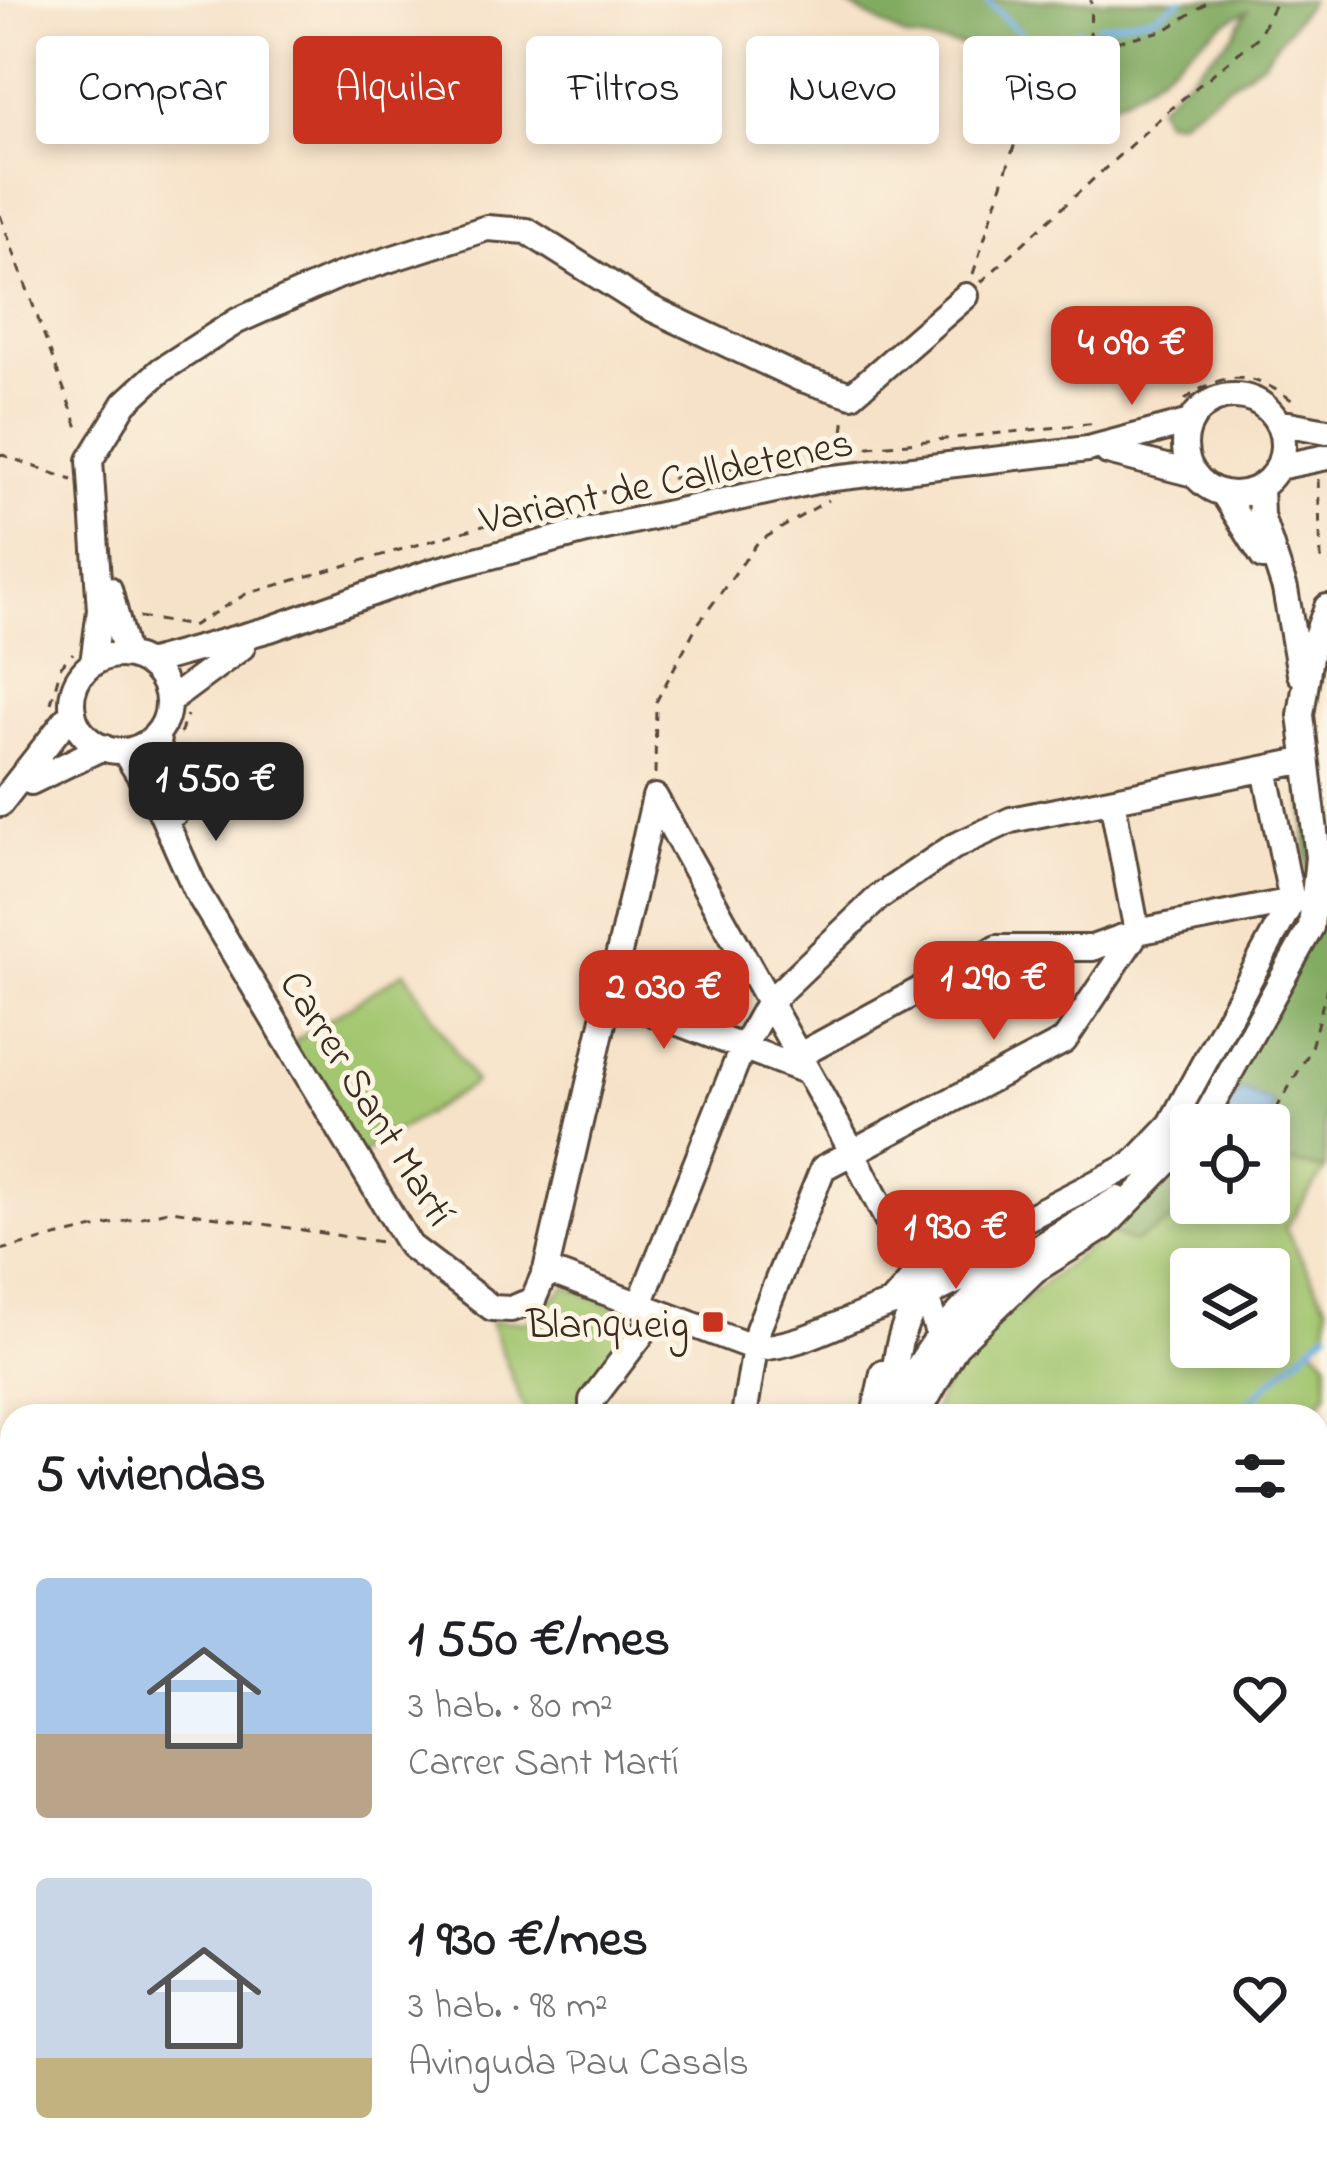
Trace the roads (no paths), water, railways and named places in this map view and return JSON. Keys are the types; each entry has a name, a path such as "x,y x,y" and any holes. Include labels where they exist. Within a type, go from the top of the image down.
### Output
{"street":[{"path":"114,749 82,733 74,711 75,686 92,663 100,610 85,476 125,403 160,370 237,321 338,276 487,228 527,231 644,305 799,377 852,395 966,296"},
{"name":"Variant de Calldetenes","path":"137,658 270,629 434,571 587,531 826,479 1088,448 1237,396 1327,431"},
{"path":"1223,493 1260,487 1278,467 1287,413"},
{"path":"1181,417 1185,449 1195,474"},
{"name":"Variant de Calldetenes","path":"1088,448 1139,456 1195,474 1223,493 1260,550 1294,633"},
{"path":"1278,467 1323,463"},
{"path":"2,802 53,767 156,735 168,701 164,681 137,658 116,617 85,476"},
{"name":"Variant de Calldetenes","path":"1260,487 1261,516 1294,633 1303,688"},
{"path":"1213,1104 1311,927 1318,857 1302,761 1303,688 1327,607"},
{"name":"Variant de Calldetenes","path":"168,701 270,629"},
{"path":"92,663 137,658"},
{"path":"2,802 74,711"},
{"name":"Carrer Sant Martí","path":"156,735 189,857 239,964"},
{"name":"Carrer Sant Martí","path":"114,749 410,1246 492,1307 511,1309 533,1300 546,1270"},
{"path":"592,1404 649,1309 741,1051 768,1003 879,897 953,847 1011,820 1302,761"},
{"path":"876,1404 899,1322 921,1285 1133,1164 1171,1124 1292,901 1265,770"},
{"path":"655,797 853,1153 921,1285 938,1333 899,1322 789,1347 755,1348 546,1270 655,797"},
{"path":"746,1404 758,1329 823,1168 1064,1041 1137,932 1112,800"},
{"path":"610,997 741,1051 804,1064 997,948 1092,948 1137,932 1292,901"},
{"path":"924,1404 956,1346 1035,1270 1104,1227 1170,1161"},
{"path":"921,1285 1019,1256 1156,1177"},
{"path":"898,1404 938,1333 1019,1256"},
{"path":"894,1404 899,1322"}],"water":[{"path":"1241,1089 1273,1104 1230,1104"}],"waterway":[{"path":"986,0 1034,47 1057,45 1080,30"},
{"path":"1098,26 1155,16 1181,0"},
{"path":"1246,1404 1327,1331"}],"place":[{"name":"Blanqueig","path":"713,1322"}]}
